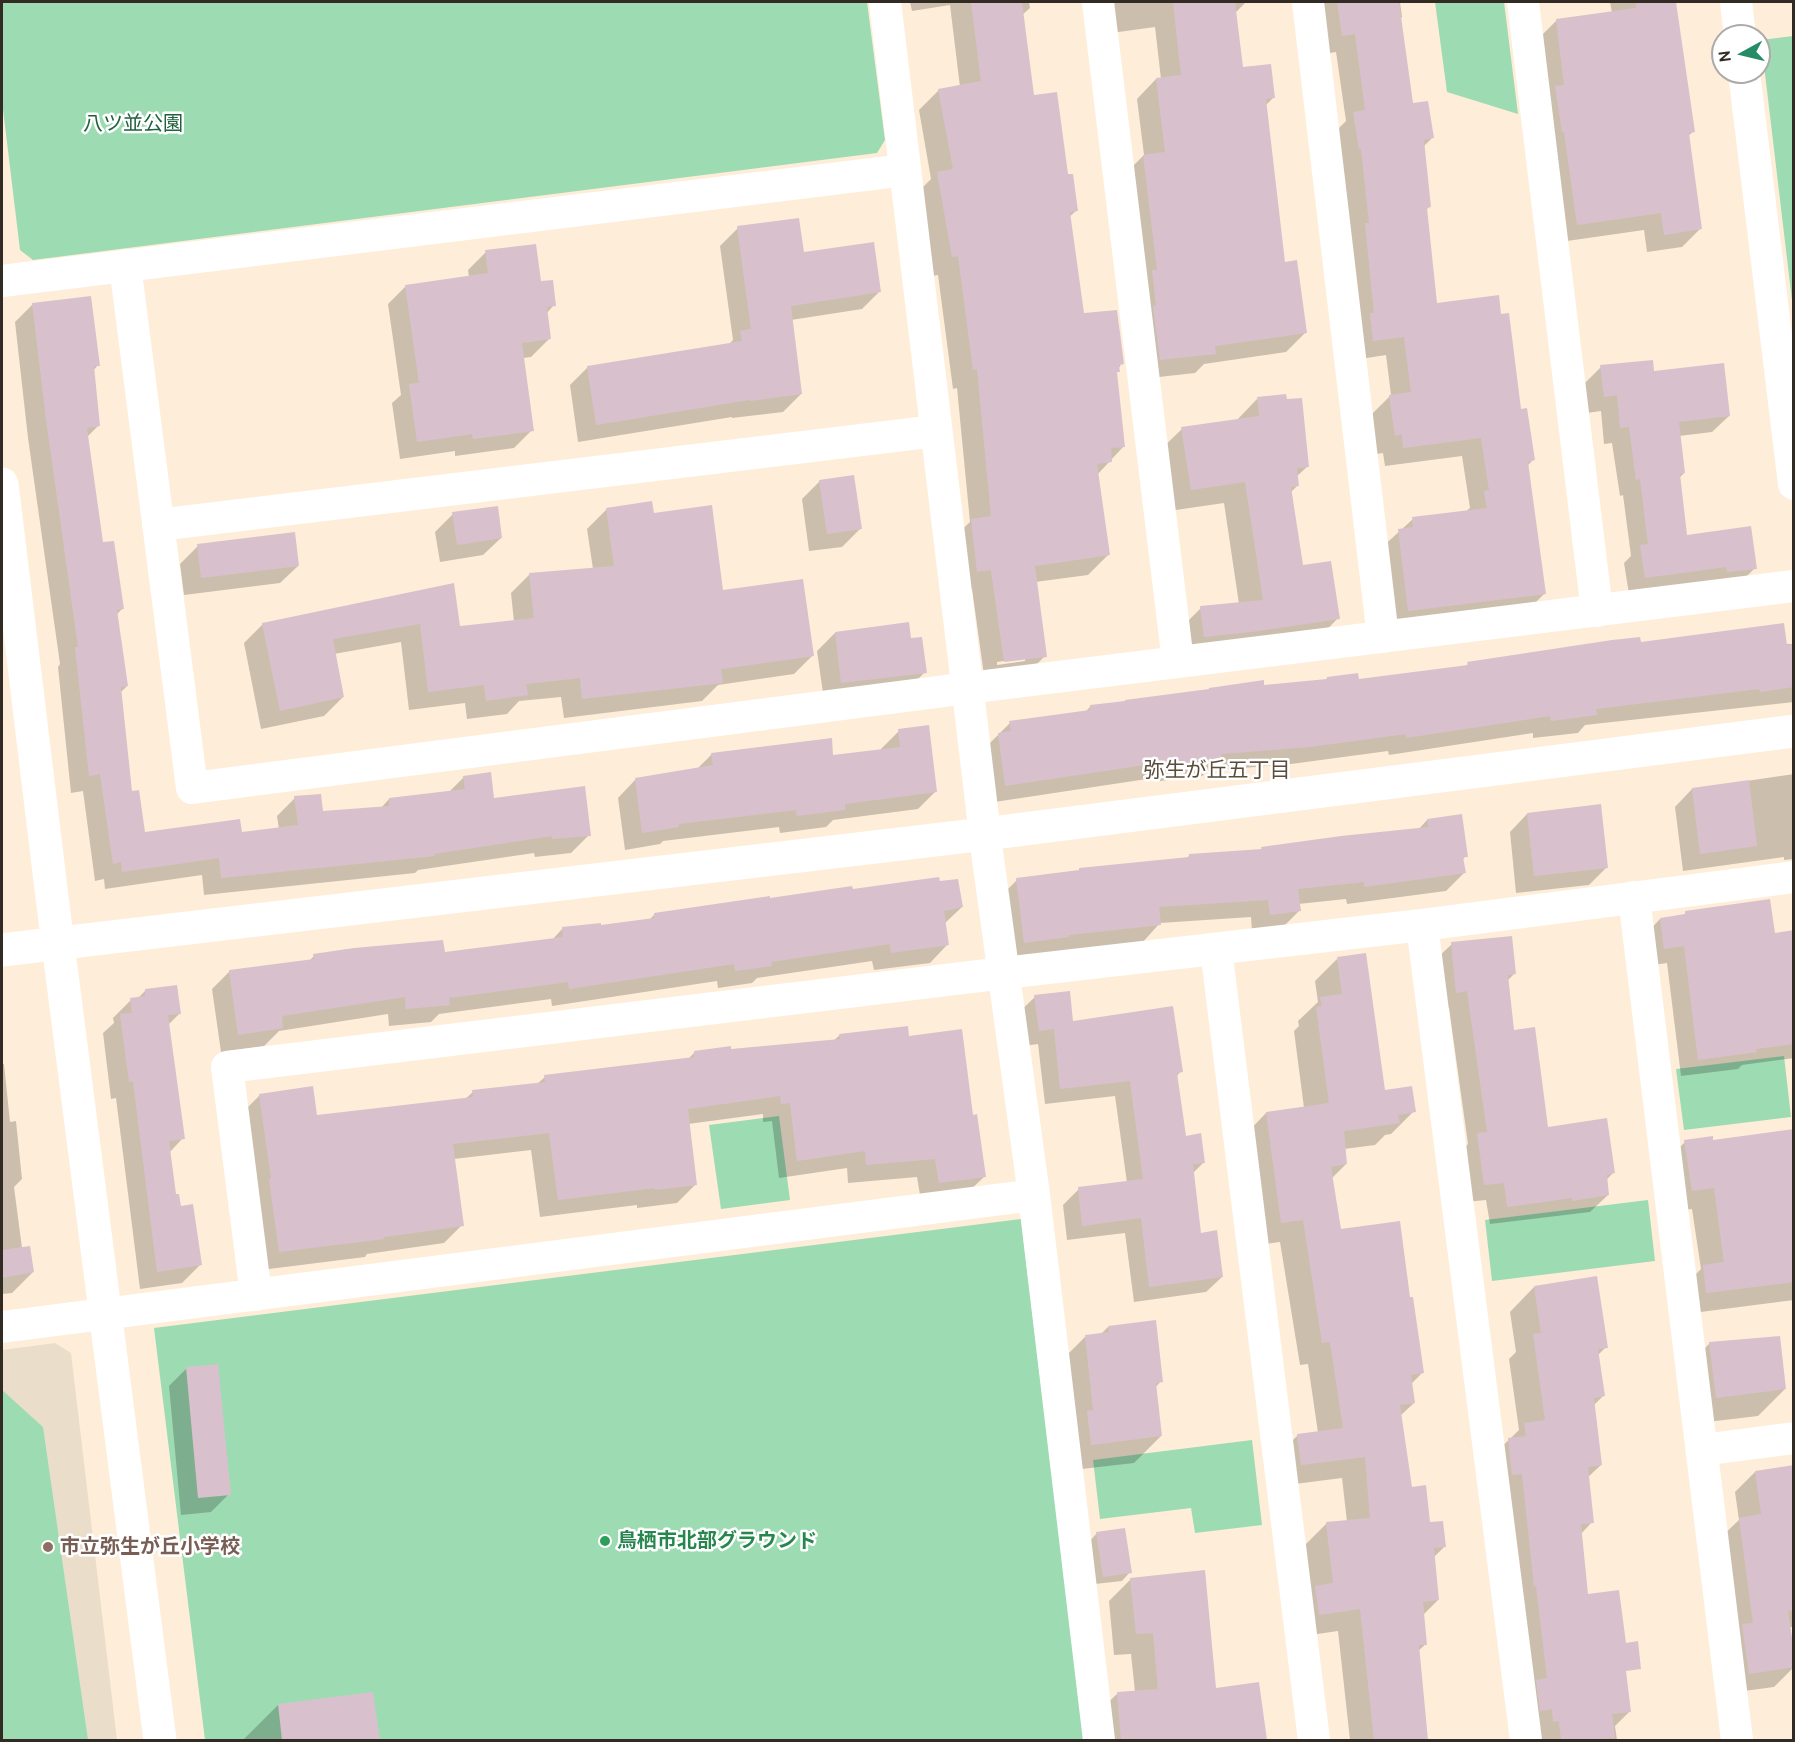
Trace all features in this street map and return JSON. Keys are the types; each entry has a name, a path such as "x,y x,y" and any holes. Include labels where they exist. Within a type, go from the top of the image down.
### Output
{"street":[{"path":"885,2 985,834 1034,1195 1100,1740"},
{"path":"1098,2 1178,662"},
{"path":"1308,2 1383,637"},
{"path":"1523,2 1597,611"},
{"path":"1736,2 1739,24"},
{"path":"1745,84 1794,484"},
{"path":"2,281 905,170"},
{"path":"125,265 192,788 968,688 1794,586"},
{"path":"158,525 936,430"},
{"path":"2,484 58,944 160,1740"},
{"path":"2,950 985,834 1794,731"},
{"path":"256,1295 227,1067 1004,973 1422,926 1794,877"},
{"path":"1634,897 1737,1740"},
{"path":"1422,926 1526,1740"},
{"path":"1216,949 1314,1740"},
{"path":"2,1327 1034,1195"},
{"path":"1702,1450 1794,1438"}],"shaded area":[{"name":"市立弥生が丘小学校","path":"55,1343 71,1353 117,1740 2,1740 2,1350"}],"green space":[{"name":"八ツ並公園","path":"2,2 867,2 885,140 877,153 33,260 20,250 2,101"},
{"path":"1435,2 1504,2 1518,114 1447,92"},
{"path":"1794,36 1793,309 1766,84 1771,84 1771,39"},
{"path":"1784,1056 1791,1117 1684,1130 1676,1069"},
{"path":"779,1116 790,1200 721,1209 709,1125"},
{"path":"1648,1200 1655,1261 1492,1281 1485,1220"},
{"name":"鳥栖市北部グラウンド","path":"1021,1219 1084,1740 205,1740 154,1328"},
{"path":"2,1390 43,1427 88,1740 2,1740"},
{"path":"1252,1440 1262,1525 1195,1533 1191,1508 1100,1519 1093,1460"}],"building":[{"path":"971,2 1022,2 1034,95 1057,92 1068,174 1073,174 1078,211 1070,212 1084,313 1117,310 1124,364 1119,365 1120,372 1117,372 1125,447 1111,448 1112,462 1097,464 1110,555 1035,566 1047,657 1004,662 991,570 977,572 971,519 991,516 977,369 973,370 958,256 952,257 937,172 953,169 938,89 981,81"},
{"path":"1173,2 1235,2 1243,67 1271,64 1275,98 1266,99 1285,262 1297,260 1307,333 1215,346 1216,354 1160,360 1153,306 1156,305 1152,270 1157,270 1143,155 1165,152 1156,78 1181,75"},
{"path":"1337,2 1399,2 1413,103 1428,101 1434,138 1424,140 1431,207 1427,208 1437,303 1499,295 1501,314 1509,313 1521,409 1527,408 1535,460 1528,462 1546,594 1408,611 1398,529 1413,527 1412,517 1487,508 1484,491 1489,490 1481,438 1403,448 1402,434 1395,436 1389,395 1411,392 1404,337 1373,341 1370,313 1374,313 1365,223 1369,223 1361,149 1359,149 1353,112 1365,110 1355,34 1342,36"},
{"path":"1636,2 1676,2 1695,132 1689,133 1702,229 1664,235 1661,213 1577,225 1555,86 1564,85 1556,19 1636,8"},
{"path":"799,218 804,252 874,242 881,292 791,306 802,394 749,400 596,425 587,366 742,341 740,331 751,329 737,226"},
{"path":"536,244 541,281 553,280 556,306 547,307 551,339 522,343 534,431 473,439 472,434 417,442 409,384 419,383 405,285 488,273 485,250"},
{"path":"91,296 100,366 94,366 100,426 87,428 103,542 114,541 124,609 117,610 128,686 121,687 132,791 139,790 145,832 240,819 242,832 298,825 294,796 321,794 323,811 389,806 389,798 465,789 463,776 491,772 494,798 585,786 591,836 552,839 552,836 434,854 435,856 221,878 219,858 122,872 121,862 113,864 100,774 89,776 75,647 78,647 32,303"},
{"path":"1653,360 1654,371 1724,363 1730,416 1679,422 1685,473 1680,474 1687,535 1751,526 1757,569 1727,572 1726,567 1645,578 1640,545 1648,544 1640,479 1636,480 1629,427 1620,428 1617,395 1604,397 1600,365"},
{"path":"1286,394 1287,399 1302,398 1309,467 1297,468 1299,486 1291,487 1303,565 1331,561 1340,619 1204,637 1200,606 1263,600 1245,482 1191,490 1181,427 1259,416 1257,397"},
{"path":"854,475 862,529 827,534 819,480"},
{"path":"652,501 654,513 712,505 723,590 803,579 814,656 721,669 723,683 582,699 580,678 526,684 528,695 486,701 484,685 428,692 420,624 333,639 344,697 280,711 262,623 454,583 460,626 534,618 529,573 614,566 606,508"},
{"path":"498,506 502,538 457,545 452,512"},
{"path":"295,532 299,566 201,578 197,544"},
{"path":"909,622 911,638 922,637 927,673 841,683 835,632"},
{"path":"1784,623 1787,645 1794,644 1794,687 1760,692 1759,689 1596,709 1597,715 1551,721 1550,716 1406,738 1406,734 1310,747 1221,754 1222,759 1178,763 1177,760 1005,786 998,733 1011,731 1009,721 1090,710 1090,705 1264,680 1264,685 1327,679 1327,677 1358,673 1359,679 1468,665 1467,662 1612,640 1640,637 1641,642"},
{"path":"929,725 937,792 845,804 845,810 797,816 796,810 679,824 679,827 642,833 635,778 713,765 711,753 832,738 833,755 900,747 898,729"},
{"path":"1749,780 1757,846 1700,854 1692,788"},
{"path":"1601,804 1608,868 1534,876 1527,813"},
{"path":"1462,814 1468,857 1463,857 1466,873 1364,887 1364,882 1298,889 1301,911 1270,915 1268,900 1159,907 1161,925 1069,935 1069,937 1024,943 1016,878 1079,870 1079,868 1189,857 1189,854 1262,849 1261,847 1341,836 1428,827 1427,819"},
{"path":"939,877 940,881 958,879 963,907 944,911 949,945 891,953 890,944 771,962 772,966 735,971 734,964 569,989 568,982 449,998 450,1005 406,1009 405,997 282,1016 283,1028 238,1035 229,970 314,959 313,954 354,948 443,940 445,952 563,937 562,927 601,923 601,925 654,918 654,913 770,896 770,898 852,886 853,889"},
{"path":"1770,899 1775,933 1794,930 1794,1044 1756,1049 1757,1052 1698,1060 1684,946 1664,949 1660,918 1685,914 1685,911"},
{"path":"1512,936 1516,974 1508,975 1514,1030 1535,1027 1548,1127 1607,1118 1615,1173 1607,1175 1609,1195 1507,1207 1504,1183 1484,1185 1477,1133 1487,1132 1467,991 1456,993 1451,942"},
{"path":"1366,953 1385,1090 1412,1086 1416,1112 1398,1115 1400,1123 1344,1131 1347,1164 1331,1167 1341,1229 1400,1221 1410,1297 1413,1297 1424,1373 1411,1375 1415,1403 1400,1405 1412,1487 1426,1485 1430,1522 1443,1521 1446,1547 1434,1548 1439,1600 1423,1602 1427,1645 1419,1645 1428,1740 1374,1740 1360,1609 1319,1615 1315,1586 1333,1583 1326,1522 1370,1518 1365,1457 1301,1465 1297,1434 1343,1428 1330,1342 1322,1343 1303,1220 1281,1223 1266,1112 1329,1103 1316,1007 1322,1006 1320,997 1342,994 1337,957"},
{"path":"177,985 181,1014 168,1015 185,1139 169,1141 176,1194 179,1194 181,1206 193,1204 202,1265 157,1272 133,1081 129,1082 120,1014 132,1013 130,998 145,996 145,989"},
{"path":"1070,991 1073,1021 1173,1006 1183,1072 1177,1073 1186,1136 1201,1133 1205,1163 1193,1164 1201,1233 1217,1230 1223,1277 1149,1287 1141,1218 1082,1226 1078,1187 1143,1179 1130,1081 1060,1089 1054,1029 1039,1031 1034,995"},
{"path":"908,1026 909,1036 962,1029 973,1115 977,1114 986,1177 939,1183 935,1159 866,1165 865,1151 797,1161 790,1103 781,1104 780,1096 688,1109 697,1185 558,1200 549,1133 453,1144 464,1226 279,1252 259,1094 313,1086 317,1115 473,1097 472,1090 545,1082 544,1075 694,1057 694,1051 731,1046 731,1049 840,1039 839,1034"},
{"path":"1794,1129 1794,1282 1706,1293 1703,1265 1724,1262 1714,1188 1692,1191 1684,1140 1713,1136 1713,1140"},
{"path":"30,1246 34,1272 2,1278 2,1250"},
{"path":"1597,1276 1608,1348 1598,1349 1605,1396 1594,1398 1602,1465 1588,1467 1594,1523 1581,1524 1588,1594 1619,1590 1626,1643 1638,1641 1641,1669 1626,1671 1631,1712 1612,1714 1615,1738 1561,1740 1559,1721 1553,1722 1552,1709 1540,1711 1536,1680 1547,1678 1522,1474 1512,1475 1508,1438 1526,1436 1524,1423 1545,1420 1533,1334 1541,1333 1534,1286"},
{"path":"1156,1320 1163,1382 1156,1383 1162,1436 1091,1445 1087,1411 1093,1410 1085,1335 1109,1332 1108,1326"},
{"path":"1780,1336 1786,1389 1716,1398 1709,1342"},
{"path":"218,1364 231,1495 198,1498 186,1367"},
{"path":"1794,1465 1794,1610 1788,1611 1794,1667 1749,1674 1742,1624 1753,1623 1739,1518 1761,1514 1755,1471"},
{"path":"1125,1528 1132,1573 1103,1577 1096,1532"},
{"path":"1205,1570 1216,1688 1259,1682 1267,1740 1121,1740 1117,1692 1158,1689 1153,1633 1136,1634 1130,1578"},
{"path":"373,1692 380,1740 282,1740 278,1704"}],"place":[{"name":"鳥栖市北部グラウンド","path":"605,1541"},
{"name":"市立弥生が丘小学校","path":"48,1547"}],"district":[{"name":"弥生が丘五丁目","path":"1217,771"}]}
